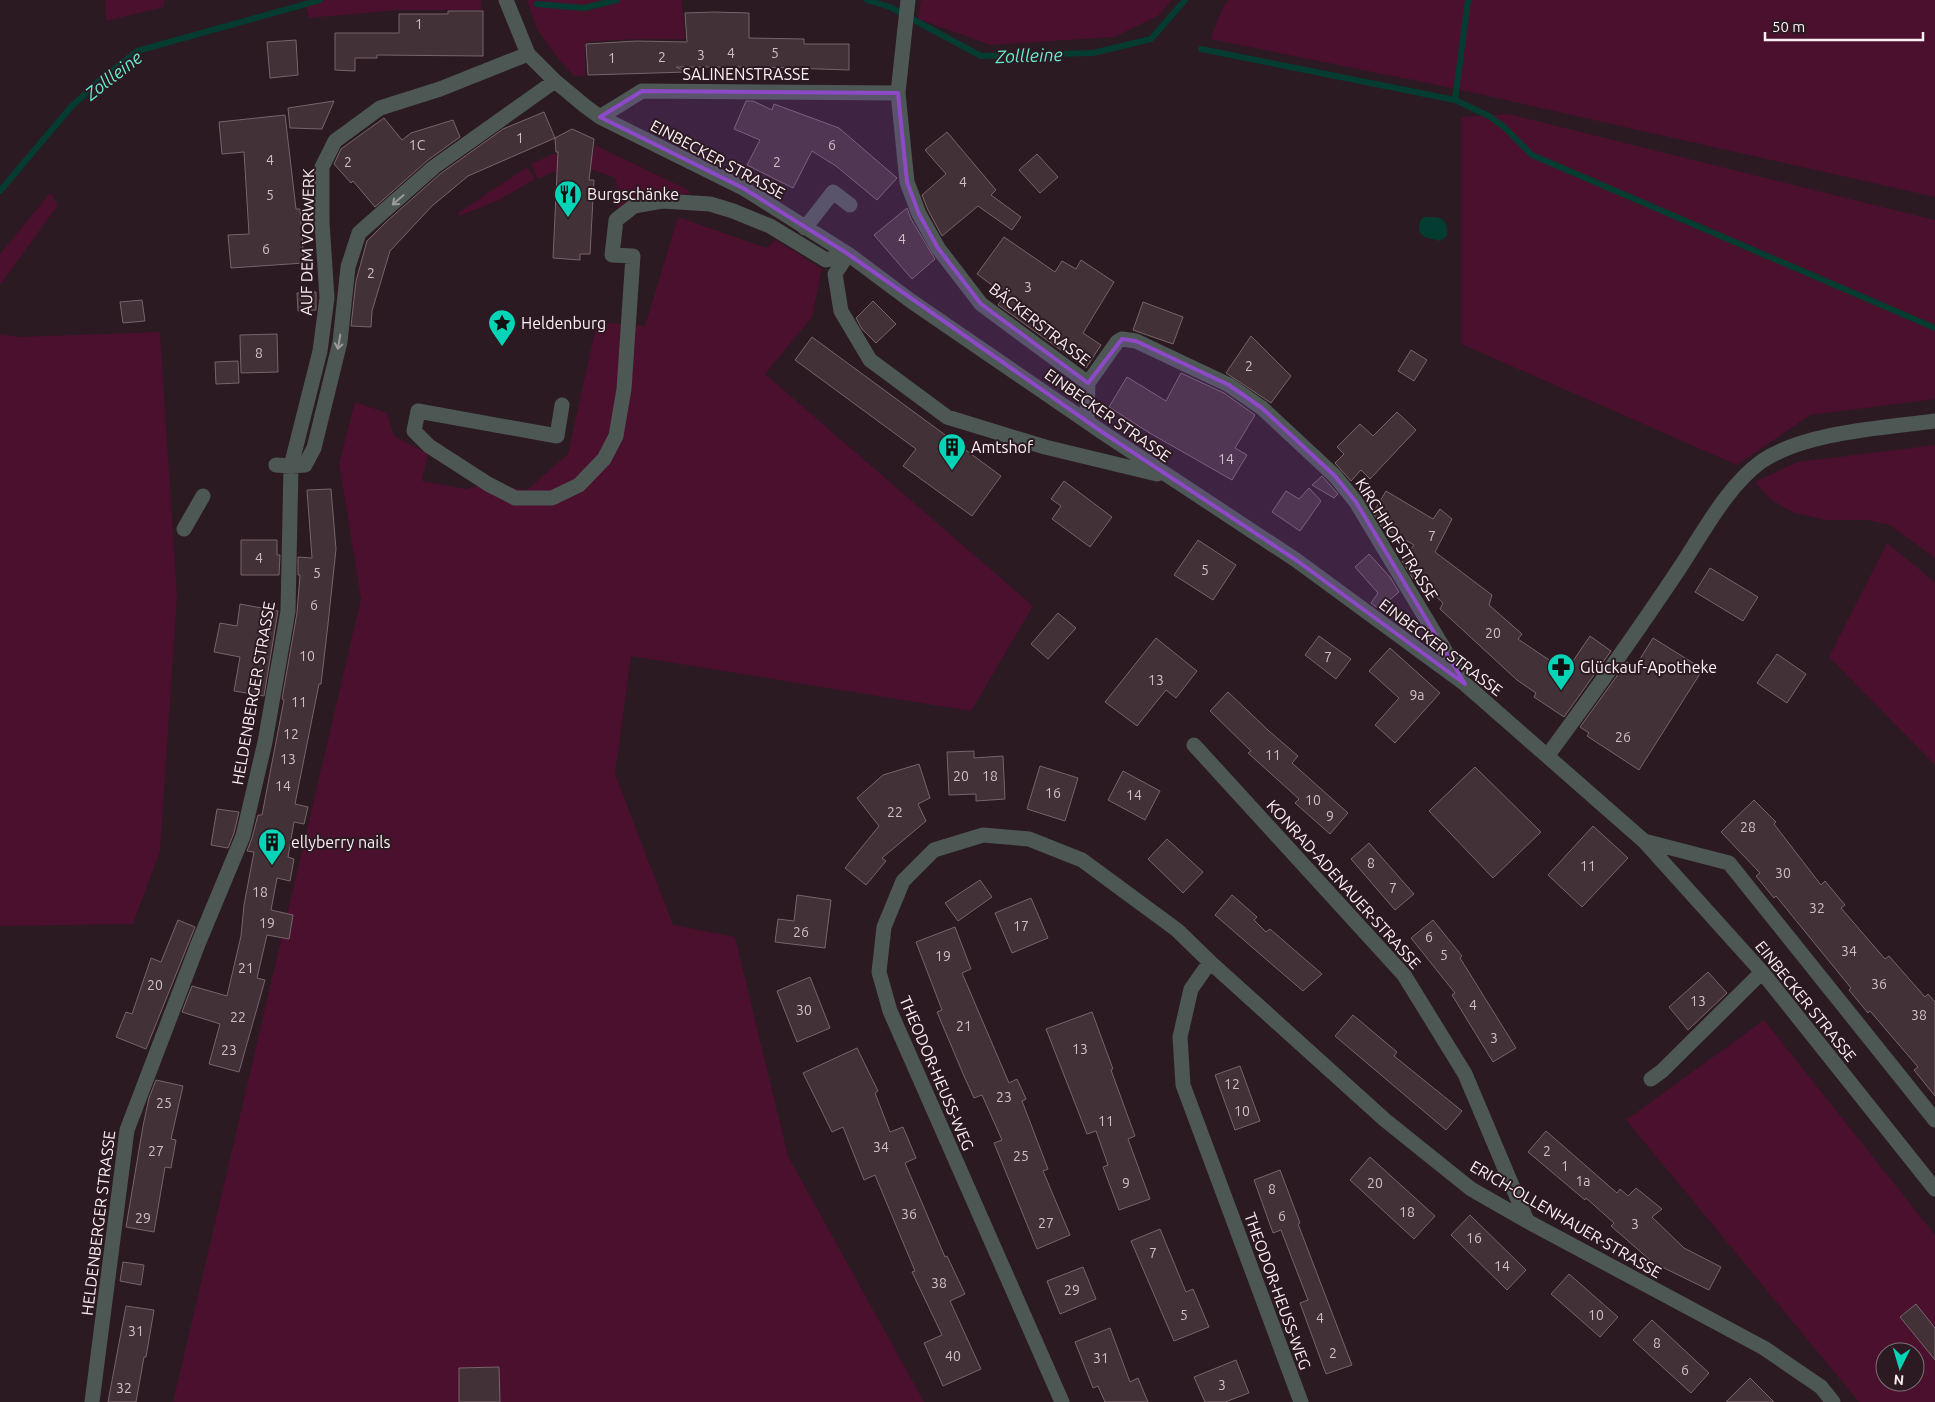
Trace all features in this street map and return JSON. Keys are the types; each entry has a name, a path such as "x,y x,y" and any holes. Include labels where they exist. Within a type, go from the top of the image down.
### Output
{"street":[{"path":"506,0 528,54"},
{"name":"BÄCKERSTRASSE","path":"908,4 898,93 907,182 919,214 938,248 981,304 1088,383 1087,420"},
{"name":"EINBECKER STRASSE","path":"528,54 555,81 600,117 743,188 848,254 911,301 1168,477 1296,560 1465,684 1644,841 1762,972 1935,1189"},
{"name":"AUF DEM VORWERK","path":"284,466 320,350 327,298 322,222 322,167 335,142 380,108 440,89 528,54"},
{"path":"284,466 305,465 314,448 340,342 348,267 359,234 434,167 555,81"},
{"name":"SALINENSTRASSE","path":"600,117 642,91 898,93"},
{"path":"805,228 833,192 850,205"},
{"path":"562,405 557,436 418,411 414,432 429,446 488,484 515,498 552,498 579,485 604,459 616,436 624,389 633,256 612,254 616,220 634,206 662,201 710,204 770,226 826,260 848,254"},
{"path":"848,254 834,274 841,311 870,360 947,417 1045,447 1168,477"},
{"name":"KIRCHHOFSTRASSE","path":"1088,383 1117,342 1122,339 1136,342 1229,385 1262,408 1335,476 1356,502 1465,684"},
{"path":"1548,755 1736,485 1763,461 1795,446 1835,434 1935,421"},
{"name":"HELDENBERGER STRASSE","path":"92,1402 127,1130 198,944 243,836 264,742 288,612 284,466"},
{"path":"184,529 203,496"},
{"name":"KONRAD-ADENAUER-STRASSE","path":"1194,745 1404,975 1465,1074 1527,1221"},
{"name":"THEODOR-HEUSS-WEG","path":"1062,1402 890,1011 879,972 884,927 904,881 934,850 983,835 1029,839 1082,860 1177,930 1210,962 1191,989 1180,1036 1183,1085 1301,1402"},
{"name":"EINBECKER STRASSE","path":"1644,841 1729,863 1935,1120"},
{"name":"ERICH-OLLENHAUER-STRASSE","path":"1210,962 1385,1120 1471,1189 1764,1348 1821,1387 1832,1402"},
{"path":"1650,1079 1662,1071 1762,972"}],"highlighted area":[{"path":"642,91 898,93 907,182 919,214 938,248 981,304 1088,383 1122,339 1136,341 1229,385 1262,408 1335,476 1356,502 1465,684 1296,560 1105,434 848,254 743,188 600,117"}],"shaded area":[{"path":"105,0 164,0 164,7 106,21"},
{"path":"305,0 481,0 481,10 399,10 309,18"},
{"path":"527,0 682,0 685,39 585,42 585,76 574,76 557,57 537,29"},
{"path":"921,0 1172,0 1158,16 1114,37 991,45 918,19"},
{"path":"1229,0 1935,0 1935,197 1457,89 1210,39 1224,5"},
{"path":"1509,114 1935,220 1935,399 1810,415 1737,465 1461,344 1461,117"},
{"path":"595,145 688,190 690,194 660,193 644,196 618,212 616,178 592,170 553,172 538,179 531,164 553,154 593,156"},
{"path":"527,167 535,179 497,201 459,216 458,213"},
{"path":"50,193 58,205 0,285 0,254"},
{"path":"678,217 766,248 776,240 822,269 812,317 765,374 1033,606 971,711 631,656 615,774 673,925 735,937 788,1156 924,1402 173,1402 361,599 339,463 355,402 387,413 394,436 428,454 422,481 465,489 488,484 527,490 568,454 597,322 645,326"},
{"path":"1423,217 1442,219 1446,225 1447,236 1440,241 1425,237 1419,232 1420,221"},
{"path":"160,332 177,596 160,851 133,924 0,926 0,334 18,337"},
{"path":"1935,445 1935,558 1890,525 1867,520 1825,520 1792,512 1770,499 1755,482 1797,462"},
{"path":"1887,543 1935,582 1935,765 1829,657"},
{"path":"1764,1020 1935,1235 1935,1402 1859,1402 1626,1120"}],"building":[{"path":"448,11 483,11 483,56 377,55 377,58 355,58 355,71 335,70 335,33 399,33 399,14 448,14"},
{"path":"685,13 749,13 749,38 804,39 804,44 849,44 849,70 676,67 687,72 588,75 586,44 636,41 687,42"},
{"path":"296,40 298,75 270,78 267,42"},
{"path":"334,101 322,129 290,128 288,108"},
{"path":"746,101 753,101 772,110 774,104 839,128 897,178 877,200 836,166 812,151 793,188 747,165 760,140 734,129"},
{"path":"544,112 555,138 468,176 432,206 390,251 372,311 371,327 351,326 356,281 367,241 440,174 503,129"},
{"path":"285,115 296,209 300,209 304,263 231,268 228,235 249,234 244,152 222,154 219,122"},
{"path":"384,118 402,140 411,133 453,120 460,137 428,160 375,207 353,181 351,183 334,164 341,149"},
{"path":"572,129 594,139 589,180 594,180 590,254 580,254 580,260 553,258 558,152 556,152 555,138"},
{"path":"947,132 996,190 991,195 1021,217 1012,230 978,206 942,236 922,195 946,174 925,150"},
{"path":"1037,154 1058,177 1040,193 1019,170"},
{"path":"907,208 911,219 935,259 912,279 874,235"},
{"path":"1004,237 1055,272 1062,261 1076,269 1081,260 1114,282 1083,333 1101,345 1086,368 998,305 1005,295 977,274"},
{"path":"316,292 316,310 298,311 297,293"},
{"path":"142,300 145,321 123,323 120,302"},
{"path":"873,301 896,324 876,343 862,329 856,318"},
{"path":"1143,302 1183,317 1173,344 1133,330"},
{"path":"277,334 278,372 241,373 240,335"},
{"path":"1251,336 1291,376 1271,403 1226,373"},
{"path":"812,337 1001,476 972,516 903,466 916,449 795,360"},
{"path":"1411,350 1427,360 1414,381 1398,371"},
{"path":"238,361 239,383 216,384 215,362"},
{"path":"1181,373 1224,393 1255,415 1235,448 1247,455 1232,480 1148,432 1109,407 1127,377 1166,401"},
{"path":"1397,412 1416,430 1370,479 1361,470 1351,481 1335,463 1344,454 1337,447 1360,424 1373,436"},
{"path":"1322,476 1338,494 1334,498 1312,485"},
{"path":"1064,481 1112,517 1090,547 1052,519 1061,506 1051,499"},
{"path":"1309,488 1321,501 1300,531 1272,512 1286,491 1299,499"},
{"path":"331,489 336,549 328,624 321,684 319,684 295,804 308,807 304,824 294,822 288,857 294,859 290,881 277,878 271,910 293,915 289,939 267,935 257,978 265,980 239,1072 209,1064 220,1024 182,1012 192,986 227,996 241,936 244,905 254,852 247,851 258,815 262,815 284,700 282,699 297,613 300,575 298,575 298,557 312,558 307,490"},
{"path":"1386,491 1433,519 1440,509 1452,519 1435,552 1492,595 1489,605 1522,634 1518,639 1567,670 1590,636 1611,651 1564,717 1534,697 1536,693 1517,680 1440,609 1443,603 1415,577 1413,579 1402,561 1414,545 1381,526 1373,513"},
{"path":"241,540 277,540 277,555 280,555 279,575 241,575"},
{"path":"1198,540 1236,565 1213,600 1174,575"},
{"path":"1369,554 1390,577 1399,592 1379,609 1371,603 1378,593 1355,567"},
{"path":"1710,568 1758,597 1743,621 1695,592"},
{"path":"240,604 278,611 264,696 234,691 240,657 214,652 220,623 237,626"},
{"path":"1058,613 1076,628 1048,659 1031,644"},
{"path":"1319,636 1351,659 1336,679 1305,655"},
{"path":"1156,638 1197,671 1176,698 1166,690 1137,726 1105,702"},
{"path":"1653,638 1703,669 1639,770 1587,736 1589,733 1580,727 1627,662 1635,667"},
{"path":"1390,648 1440,693 1395,743 1375,725 1399,698 1369,671"},
{"path":"1777,654 1806,674 1787,703 1757,683"},
{"path":"1228,692 1298,756 1292,763 1348,813 1330,834 1295,803 1299,799 1248,753 1251,751 1210,711"},
{"path":"974,751 974,758 1003,756 1005,799 976,801 976,794 949,795 947,752"},
{"path":"919,764 930,798 918,804 926,821 882,858 886,861 866,885 845,868 879,826 857,798 883,775"},
{"path":"1040,766 1078,778 1065,821 1027,809"},
{"path":"1475,767 1541,832 1493,878 1429,811"},
{"path":"1123,771 1160,791 1145,820 1108,800"},
{"path":"1754,800 1776,822 1774,824 1821,885 1825,881 1845,905 1841,908 1885,959 1889,956 1925,997 1928,994 1935,1002 1935,1096 1914,1070 1918,1067 1870,1011 1868,1013 1849,990 1851,988 1776,896 1774,898 1756,876 1760,873 1721,832"},
{"path":"217,809 239,812 228,848 211,845"},
{"path":"1593,826 1628,858 1582,907 1548,875"},
{"path":"1167,839 1203,872 1183,893 1148,859"},
{"path":"1369,843 1414,894 1395,910 1351,859"},
{"path":"980,880 992,897 958,921 945,903"},
{"path":"797,895 831,900 825,948 775,942 778,919 794,921"},
{"path":"1232,895 1257,917 1254,920 1266,932 1270,929 1322,974 1303,991 1215,915"},
{"path":"1031,898 1048,938 1012,953 995,913"},
{"path":"178,920 195,927 146,1049 116,1037 126,1012 132,1014 151,958 161,962"},
{"path":"1433,920 1462,956 1460,958 1516,1048 1493,1062 1452,995 1455,993 1411,938"},
{"path":"955,927 971,969 962,973 1009,1083 1017,1079 1026,1099 1022,1101 1048,1169 1043,1171 1070,1235 1037,1249 994,1143 1002,1140 982,1095 974,1098 964,1076 937,1012 942,1010 916,942"},
{"path":"1708,972 1727,993 1688,1030 1669,1007"},
{"path":"810,977 830,1028 797,1042 777,991"},
{"path":"1092,1012 1135,1136 1128,1139 1150,1199 1119,1210 1103,1167 1108,1165 1096,1131 1087,1134 1046,1029"},
{"path":"1353,1015 1397,1052 1394,1056 1462,1111 1446,1130 1335,1036"},
{"path":"857,1048 878,1091 875,1093 890,1132 903,1127 916,1158 905,1163 945,1257 947,1256 965,1294 950,1301 981,1369 943,1386 924,1343 942,1335 912,1272 915,1271 875,1175 864,1180 843,1127 832,1132 803,1073"},
{"path":"1240,1066 1260,1121 1235,1130 1215,1075"},
{"path":"156,1080 183,1086 171,1139 176,1140 171,1168 165,1167 154,1232 126,1227 143,1126 149,1098"},
{"path":"1546,1131 1617,1193 1620,1189 1628,1196 1636,1188 1662,1209 1652,1217 1684,1248 1721,1267 1709,1290 1662,1267 1658,1267 1611,1226 1614,1223 1586,1198 1585,1200 1528,1152"},
{"path":"1370,1157 1435,1216 1414,1239 1350,1180"},
{"path":"1280,1170 1300,1223 1298,1224 1352,1365 1326,1374 1300,1303 1308,1300 1281,1230 1273,1233 1254,1180"},
{"path":"1470,1215 1526,1270 1507,1290 1451,1235"},
{"path":"1160,1229 1186,1292 1193,1289 1209,1327 1174,1341 1131,1241"},
{"path":"123,1262 144,1265 141,1285 120,1281"},
{"path":"1083,1267 1096,1299 1060,1314 1047,1281"},
{"path":"1569,1274 1618,1317 1600,1337 1551,1294"},
{"path":"1916,1304 1935,1328 1935,1360 1925,1348 1925,1342 1920,1342 1900,1317"},
{"path":"126,1306 154,1310 146,1357 144,1357 136,1402 108,1402"},
{"path":"1652,1320 1709,1373 1691,1393 1633,1340"},
{"path":"1110,1328 1130,1382 1138,1378 1148,1402 1105,1402 1098,1386 1093,1388 1075,1342"},
{"path":"1236,1360 1249,1393 1225,1402 1205,1402 1194,1377"},
{"path":"499,1367 500,1402 459,1402 459,1368"},
{"path":"1750,1378 1774,1402 1726,1402"}],"waterway":[{"name":"Zollleine","path":"0,191 71,107 100,80 137,51 320,0"},
{"name":"Zollleine","path":"537,4 584,8 617,0"},
{"name":"Zollleine","path":"867,0 890,7 981,56 1093,53 1151,39 1185,0"},
{"path":"1201,49 1455,100 1468,0"},
{"path":"1455,100 1489,116 1504,127 1532,155 1935,328"}],"place":[{"name":"Burgschänke","path":"568,218"},
{"name":"Heldenburg","path":"502,347"},
{"name":"Amtshof","path":"952,471"},
{"name":"Glückauf-Apotheke","path":"1561,691"},
{"name":"ellyberry nails","path":"272,866"}]}
